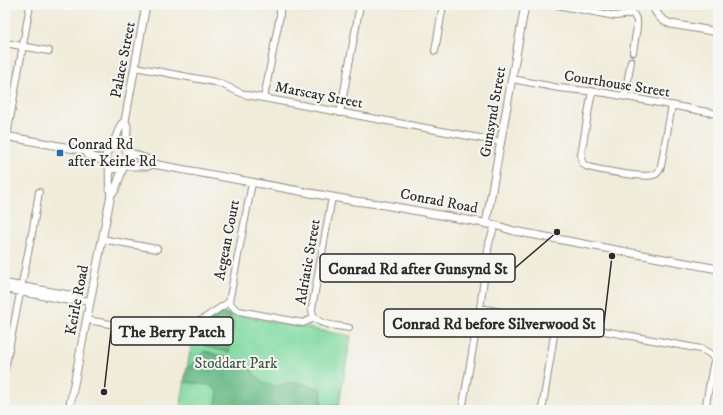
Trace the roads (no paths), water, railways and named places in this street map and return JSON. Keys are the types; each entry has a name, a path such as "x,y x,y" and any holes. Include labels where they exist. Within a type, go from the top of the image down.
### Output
{"street":[{"path":"30,5 6,136 86,151 118,146 127,151 129,161 120,169 114,168 88,155 86,151"},
{"name":"Palace Street","path":"127,151 127,126 125,121 146,5"},
{"path":"264,98 280,15 278,5"},
{"path":"340,112 360,5"},
{"path":"435,51 443,5"},
{"name":"Gunsynd Street","path":"486,224 525,5"},
{"path":"557,5 615,16 633,13 637,21 633,52"},
{"path":"653,5 656,13 670,24 718,32"},
{"path":"5,42 49,51"},
{"path":"625,96 631,61"},
{"name":"Marscay Street","path":"135,67 215,82 247,95 501,142"},
{"name":"Courthouse Street","path":"512,79 555,88 625,96 718,114"},
{"path":"592,92 581,160 586,166 613,172 648,176 655,175 659,171 672,105"},
{"name":"Palace Street","path":"111,148 121,125 125,121"},
{"path":"108,164 106,157 111,148"},
{"name":"Conrad Road","path":"127,151 149,160 153,164"},
{"name":"Keirle Road","path":"69,410 111,194 109,189 110,174 108,164"},
{"name":"Conrad Road","path":"124,167 148,166 153,164 252,183 494,225 514,231 718,269"},
{"name":"Keirle Road","path":"111,194 115,190 124,167"},
{"name":"Aegean Court","path":"229,302 252,183"},
{"path":"5,369 39,192"},
{"name":"Adriatic Street","path":"332,197 312,313 314,318 321,323 349,328"},
{"path":"462,410 480,308 489,243 494,225"},
{"path":"102,239 158,249"},
{"path":"5,283 21,289"},
{"path":"5,289 21,289 71,295 78,299 90,301"},
{"path":"87,320 173,335 183,332 229,302 236,311 246,313 303,323 314,318"},
{"path":"480,308 701,349 717,357 712,365 705,410"},
{"path":"542,410 556,322"}],"place":[{"name":"Conrad Rd after Keirle Rd","path":"60,153"},
{"name":"Conrad Rd after Gunsynd St","path":"557,232"},
{"name":"Conrad Rd before Silverwood St","path":"612,256"},
{"name":"The Berry Patch","path":"104,392"}],"park label":[{"name":"Stoddart Park","path":"236,363"}]}
